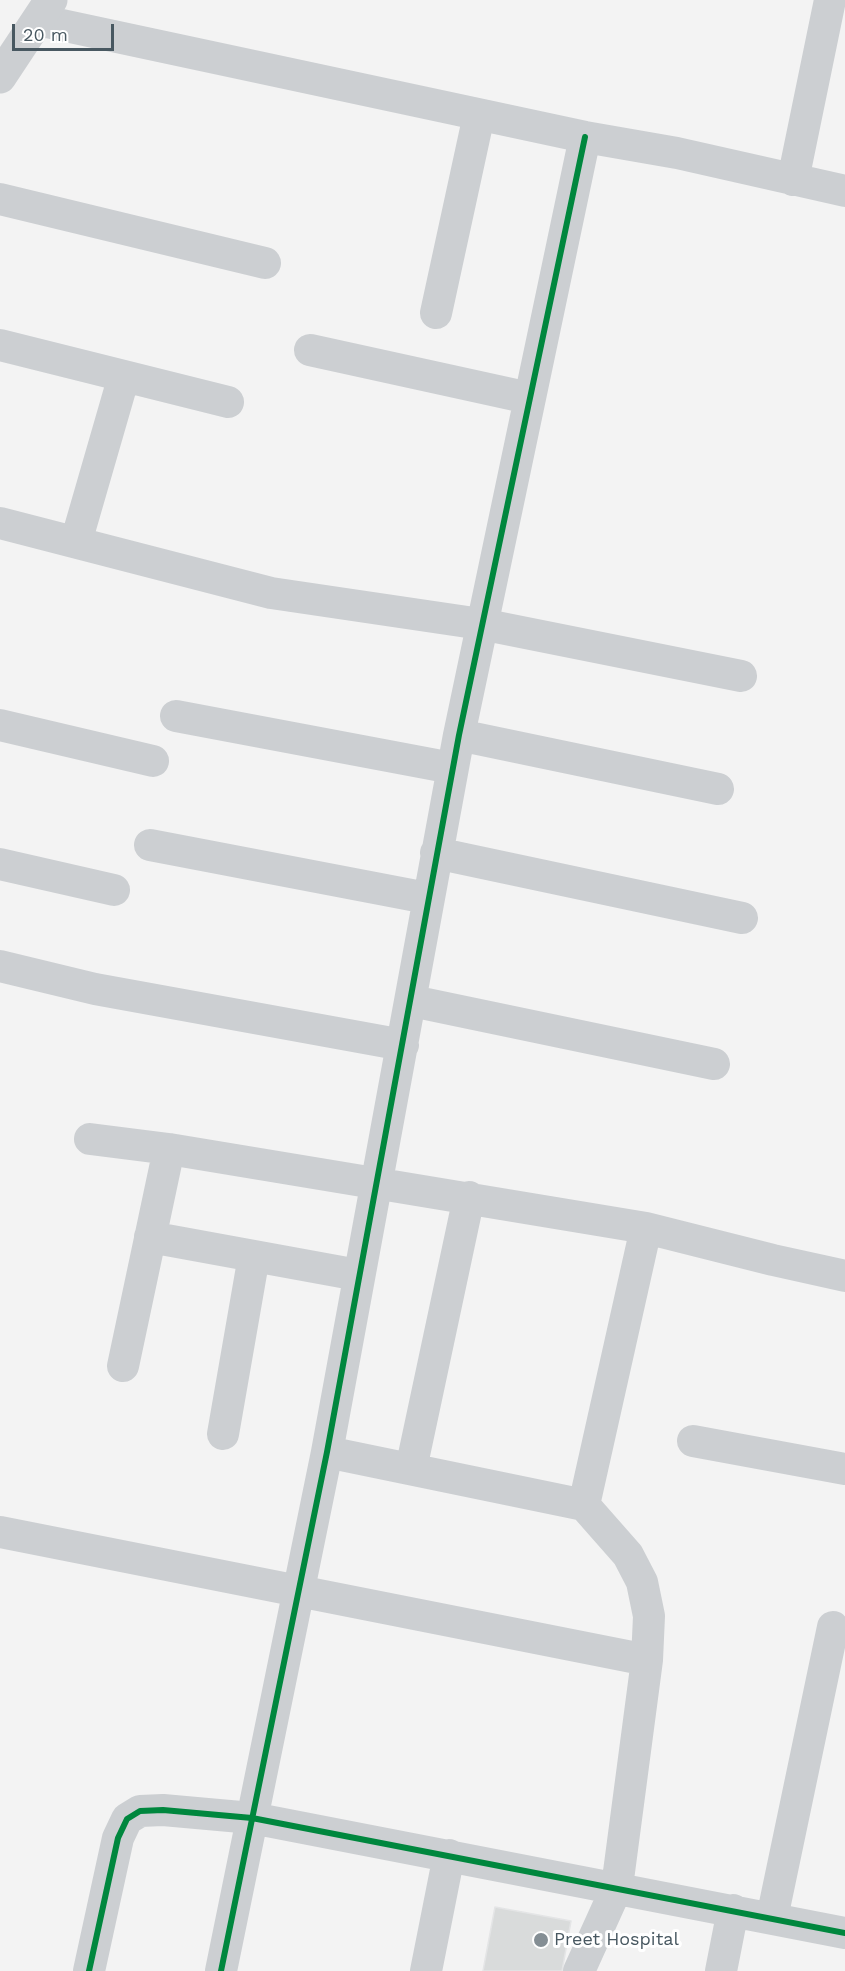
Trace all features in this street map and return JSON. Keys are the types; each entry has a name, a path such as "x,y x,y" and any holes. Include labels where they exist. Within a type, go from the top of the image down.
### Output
{"street":[{"path":"793,180 830,0"},
{"path":"0,77 45,10 479,115 677,153 845,191"},
{"path":"436,313 479,115"},
{"path":"221,1971 327,1452 375,1182 412,1001 427,898 452,768 585,137"},
{"path":"0,199 265,263"},
{"path":"0,345 228,402"},
{"path":"310,350 529,398"},
{"path":"76,542 124,376"},
{"path":"0,523 271,593 481,624 741,676"},
{"path":"176,716 452,768"},
{"path":"0,725 153,761"},
{"path":"459,735 718,789"},
{"path":"150,845 427,898"},
{"path":"436,853 742,918"},
{"path":"0,864 114,890"},
{"path":"0,966 94,989 403,1045"},
{"path":"412,1001 714,1064"},
{"path":"90,1139 169,1149 469,1197 646,1228 773,1260 845,1275"},
{"path":"123,1366 169,1149"},
{"path":"411,1469 469,1197"},
{"path":"584,1505 646,1228"},
{"path":"150,1237 358,1275"},
{"path":"223,1434 255,1256"},
{"path":"693,1441 845,1469"},
{"path":"327,1452 584,1505 628,1555 642,1582 649,1616 647,1660 617,1887 579,1971"},
{"path":"0,1532 647,1660"},
{"path":"772,1918 833,1627"},
{"path":"89,1971 118,1838 127,1819 140,1811 162,1810 252,1818 845,1933"},
{"path":"426,1971 449,1855"},
{"path":"721,1971 733,1910"}],"building":[{"path":"495,1907 571,1921 562,1971 483,1971"}],"cycle path":[{"path":"221,1971 327,1452 459,735 585,137"},
{"path":"89,1971 118,1838 127,1819 140,1811 163,1810 252,1818 845,1933"}],"place":[{"name":"Preet Hospital","path":"541,1940"}]}
